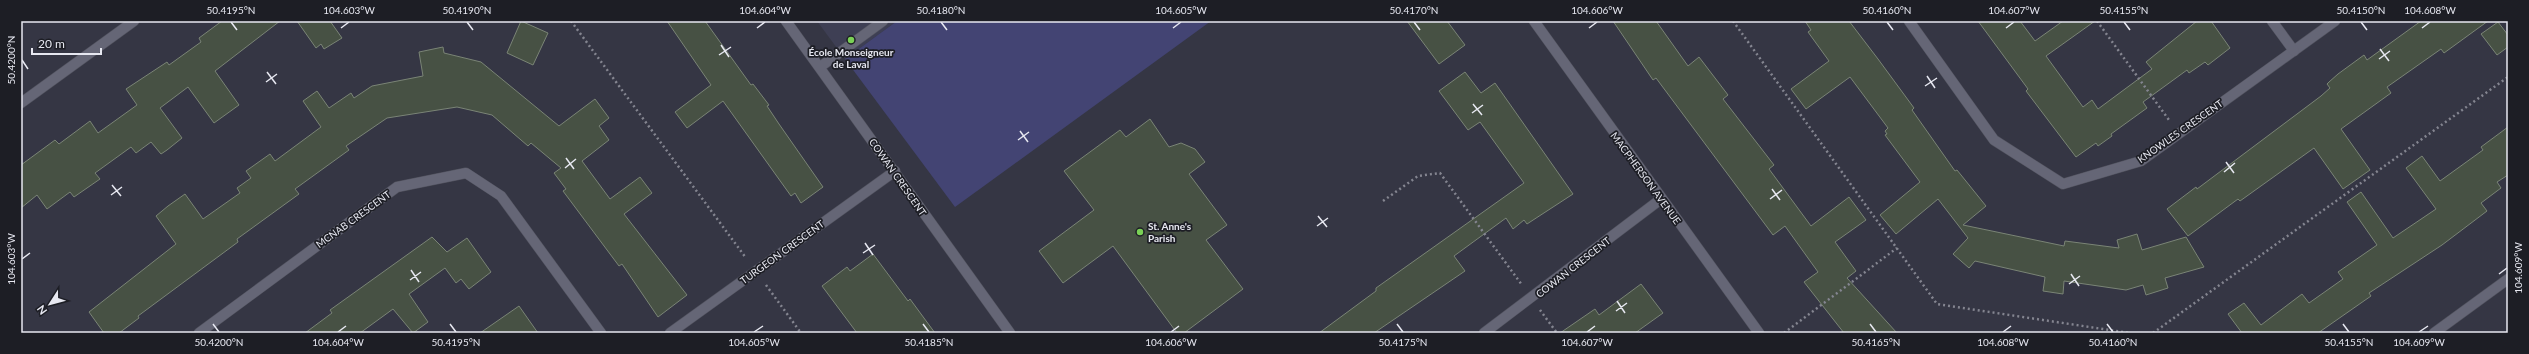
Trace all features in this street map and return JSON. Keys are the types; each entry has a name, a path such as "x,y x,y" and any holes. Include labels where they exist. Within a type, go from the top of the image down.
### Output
{"street":[{"path":"21,103 134,21"},
{"name":"COWAN CRESCENT","path":"786,21 1010,333"},
{"path":"820,67 883,21"},
{"name":"MACPHERSON AVENUE","path":"1534,21 1660,199 1759,333"},
{"name":"KNOWLES CRESCENT","path":"1908,21 1994,140 2064,184 2141,161 2335,21"},
{"path":"2272,21 2294,51"},
{"name":"TURGEON CRESCENT","path":"670,333 895,171"},
{"name":"MCNAB CRESCENT","path":"199,333 397,187 466,173 501,196 601,333"},
{"name":"COWAN CRESCENT","path":"1484,333 1532,298 1660,199"},
{"path":"2434,333 2442,329 2508,279"}],"path":[{"path":"571,21 801,333"},
{"path":"1733,21 1937,304 2129,333"},
{"path":"2097,21 2179,133"},
{"path":"2153,333 2508,76"},
{"path":"1383,201 1418,176 1440,173 1557,333"},
{"path":"1784,333 1897,248"}],"shaded area":[{"name":"École Monseigneur de Laval","path":"817,21 897,21 845,59"},
{"path":"897,21 1211,21 955,207 845,59"}],"building":[{"path":"222,21 280,21 215,71 239,105 214,123 188,87 160,108 182,138 167,150 161,154 151,142 136,153 131,147 95,173 100,179 74,197 70,192 47,209 37,195 21,208 21,165 55,140 59,144 90,121 98,133 137,105 126,89 167,62 169,65 201,42 199,38"},
{"path":"297,21 330,21 342,38 324,49 321,44 316,48"},
{"path":"521,21 548,33 533,65 507,53"},
{"path":"667,21 705,21 751,85 753,84 769,105 767,106 823,187 801,203 795,193 791,196 723,101 687,128 675,112 711,85"},
{"path":"1407,21 1447,21 1465,45 1439,64"},
{"path":"1613,21 1656,21 1688,66 1699,57 1728,95 1723,99 1774,165 1769,169 1811,226 1849,197 1866,220 1835,242 1856,271 1847,278 1897,333 1844,333 1804,282 1818,272 1785,226 1773,235 1656,78 1653,80"},
{"path":"1805,21 1849,21 1914,108 1912,110 1955,171 1957,170 1986,206 1963,225 2064,246 2065,241 2119,248 2117,240 2137,234 2142,250 2186,237 2204,267 2165,278 2168,288 2146,295 2143,285 2126,290 2064,281 2063,294 2043,291 2045,277 1975,261 1969,268 1953,254 1968,238 1938,199 1896,234 1880,215 1920,182 1885,135 1887,134 1885,131 1888,128 1850,77 1806,109 1791,89 1829,61 1808,32 1811,30"},
{"path":"1978,21 2020,21 2035,41 2063,21 2095,21 2046,56 2083,107 2092,100 2098,109 2152,69 2146,62 2197,21 2211,21 2230,48 2208,65 2205,62 2189,73 2187,70 2143,102 2147,108 2111,134 2112,136 2098,146 2096,143 2076,157 2026,91 2028,89"},
{"path":"2421,21 2488,21 2444,53 2441,49 2387,87 2391,93 2341,129 2370,170 2343,189 2314,148 2240,201 2238,199 2188,236 2167,209 2196,187 2197,189 2321,96 2330,88 2327,84 2338,74 2364,55 2367,60"},
{"path":"2498,22 2508,35 2508,47 2497,55 2481,34"},
{"path":"443,47 444,53 481,62 559,126 595,99 609,118 599,126 609,140 582,161 610,199 640,177 652,193 624,214 687,295 658,317 622,264 619,266 563,191 566,189 554,173 561,168 531,143 528,146 492,115 457,107 387,118 346,146 349,150 295,189 299,194 237,239 238,242 138,316 139,318 119,333 104,333 89,312 176,244 156,216 185,194 203,219 240,193 237,188 251,178 246,171 270,154 275,161 321,127 303,101 317,91 329,108 351,93 354,98 372,86 423,76 419,52"},
{"path":"1465,72 1481,93 1495,83 1573,194 1527,224 1524,220 1513,229 1506,218 1454,256 1465,271 1374,333 1319,333 1376,291 1376,288 1524,183 1480,122 1468,130 1439,91"},
{"name":"St. Anne's Parish","path":"1150,119 1169,147 1181,143 1195,149 1205,162 1189,174 1227,225 1206,240 1243,289 1184,333 1177,333 1113,246 1063,283 1039,251 1094,210 1064,171 1120,130 1126,137"},
{"path":"2508,127 2508,175 2497,182 2501,188 2481,203 2487,211 2442,245 2369,293 2371,296 2318,333 2242,333 2228,314 2244,303 2261,325 2302,294 2309,303 2343,279 2338,272 2377,245 2347,202 2361,192 2393,238 2436,209 2406,168 2422,156 2440,181 2483,150 2481,147"},
{"path":"432,237 447,252 467,238 491,272 469,289 461,279 456,283 445,268 409,294 428,322 413,333 393,309 360,333 305,333 332,313 330,310"},
{"path":"873,254 908,301 910,299 935,333 857,333 822,286 847,267 850,271"},
{"path":"1641,284 1663,313 1635,333 1560,333 1595,309 1599,315"},
{"path":"519,306 538,333 480,333"}],"place":[{"name":"École Monseigneur de Laval","path":"851,40"},
{"name":"St. Anne's Parish","path":"1140,232"}]}
